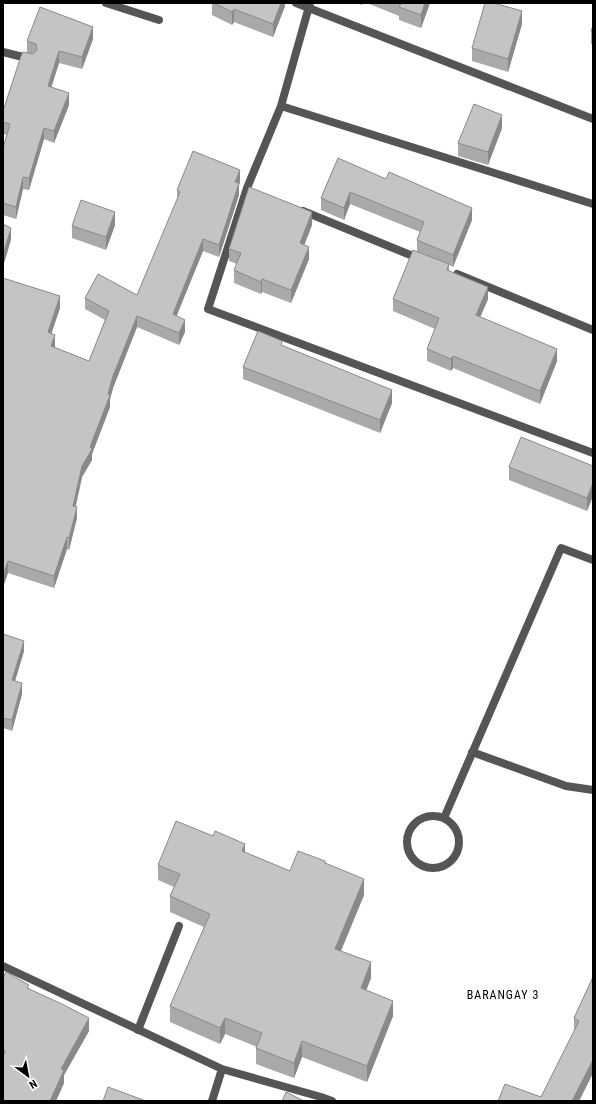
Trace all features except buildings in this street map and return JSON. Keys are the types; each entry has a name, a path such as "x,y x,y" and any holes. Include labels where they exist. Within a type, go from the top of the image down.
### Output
{"street":[{"path":"106,3 159,20"},
{"path":"296,3 309,6 593,119"},
{"path":"309,6 280,106 208,309 593,453"},
{"path":"3,52 32,60"},
{"path":"280,106 593,204"},
{"path":"299,209 431,264"},
{"path":"446,270 593,330"},
{"path":"444,818 561,548 593,560"},
{"path":"472,752 566,786 593,790"},
{"path":"436,815 444,818 457,830 459,848 449,863 441,867 422,867 410,856 406,848 408,831 419,819 427,816 436,815"},
{"path":"138,1030 179,926"},
{"path":"3,966 222,1069 332,1101"},
{"path":"212,1101 222,1069"}],"district":[{"name":"BARANGAY 3","path":"503,995"}]}
